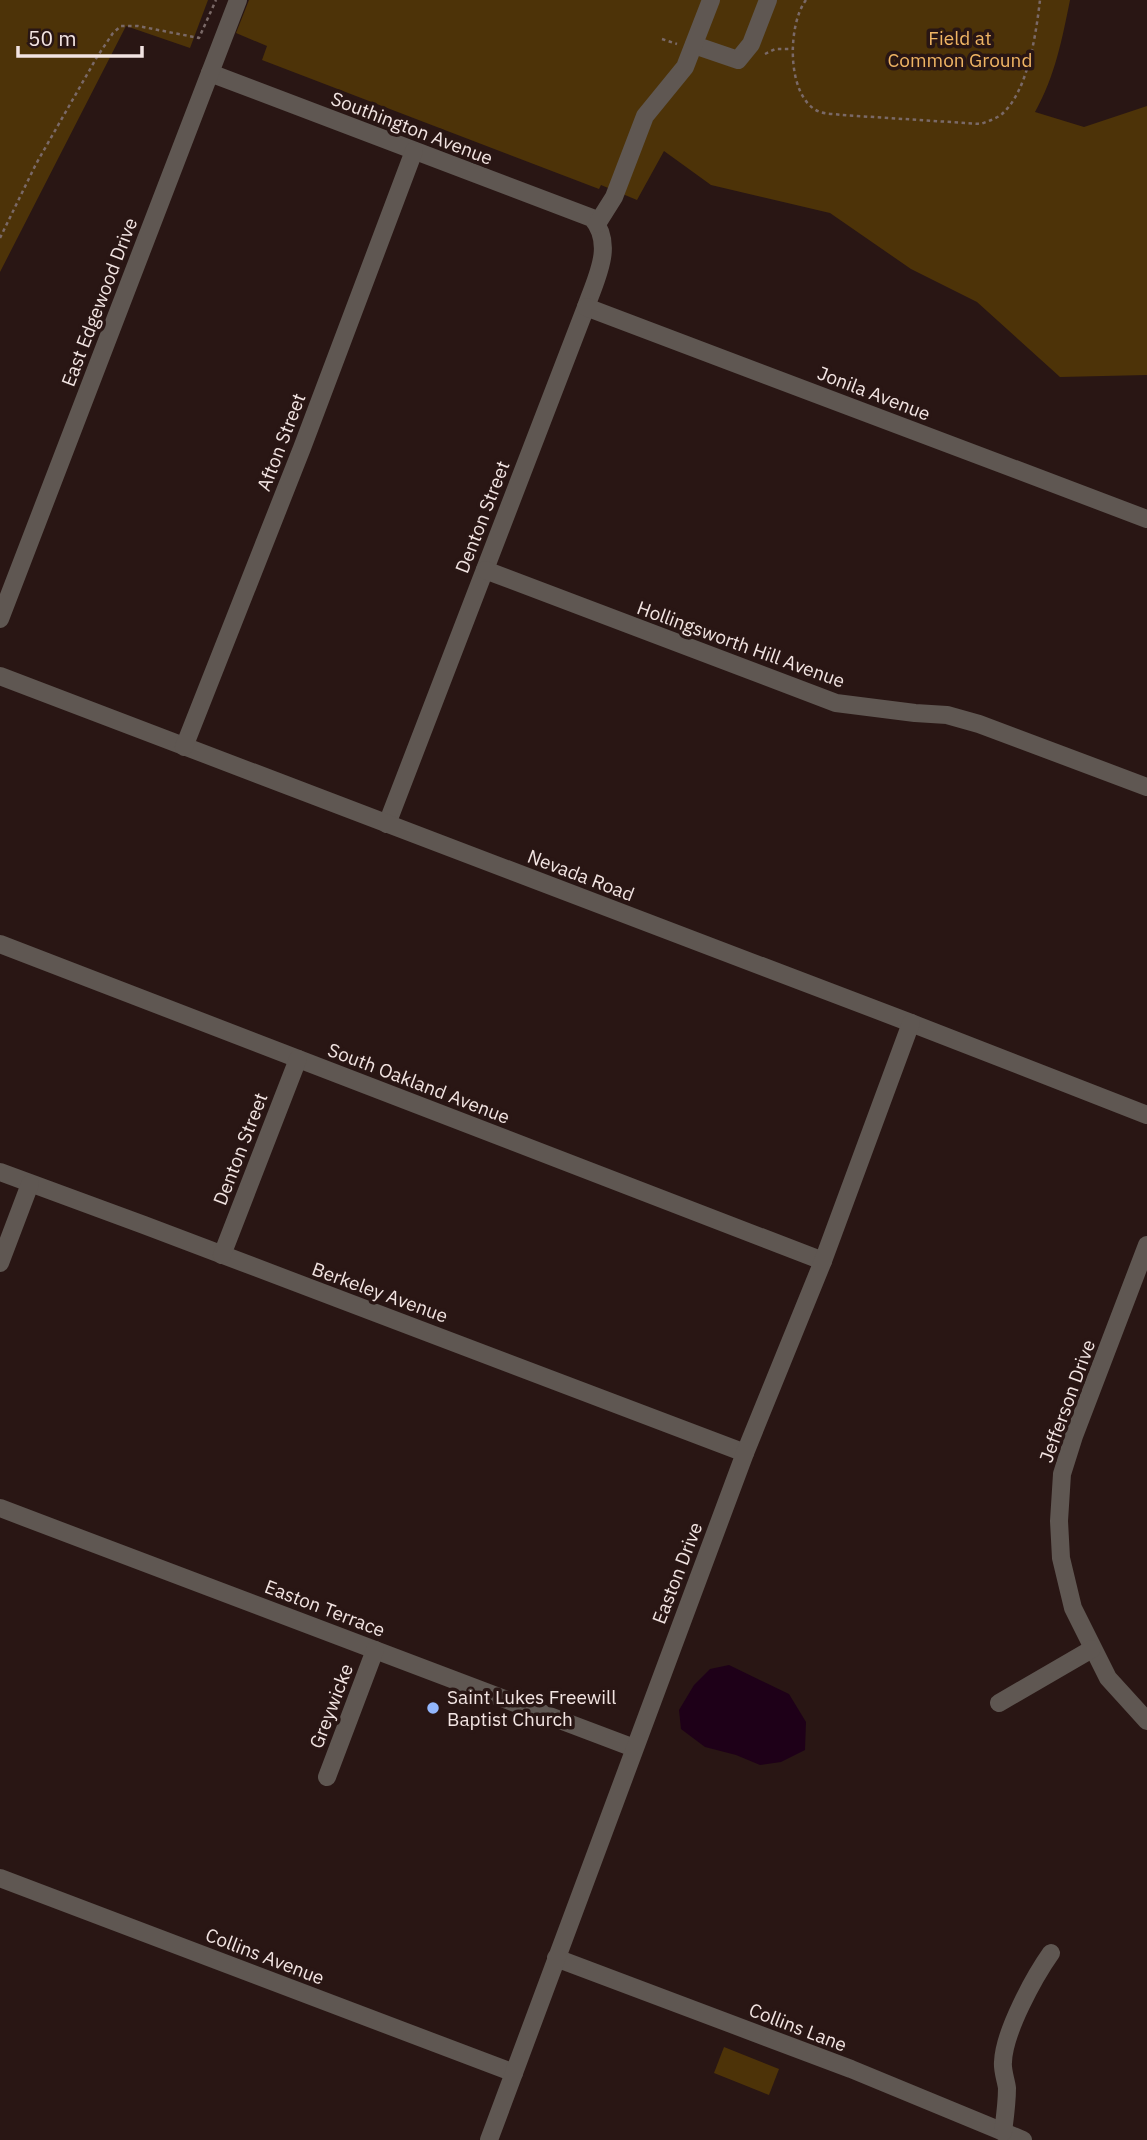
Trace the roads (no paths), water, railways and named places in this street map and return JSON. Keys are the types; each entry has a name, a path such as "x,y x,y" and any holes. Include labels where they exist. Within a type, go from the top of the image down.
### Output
{"street":[{"name":"East Edgewood Drive","path":"0,619 238,0"},
{"path":"597,224 614,197 645,116 685,67 711,0"},
{"path":"694,45 738,60 751,44 768,0"},
{"name":"Southington Avenue","path":"210,74 592,218 597,224"},
{"name":"Afton Street","path":"184,747 302,448 414,151"},
{"name":"Denton Street","path":"387,824 604,256 601,229 597,224"},
{"name":"Jonila Avenue","path":"586,307 1147,519"},
{"name":"Hollingsworth Hill Avenue","path":"485,570 836,703 947,715 979,724 1147,787"},
{"name":"Nevada Road","path":"0,676 1147,1115"},
{"name":"South Oakland Avenue","path":"0,944 823,1261"},
{"name":"Easton Drive","path":"489,2140 745,1453 823,1261 911,1023"},
{"name":"Denton Street","path":"222,1255 298,1059"},
{"name":"Berkeley Avenue","path":"0,1172 745,1453"},
{"path":"0,1263 30,1184"},
{"name":"Jefferson Drive","path":"1147,1245 1074,1436 1062,1474 1059,1521 1061,1558 1073,1608 1108,1678 1147,1721"},
{"name":"Easton Terrace","path":"0,1508 634,1748"},
{"path":"999,1703 1092,1649"},
{"name":"Greywicke","path":"327,1777 376,1650"},
{"name":"Collins Avenue","path":"0,1878 514,2073"},
{"path":"1003,2132 1007,2106 1003,2062 1009,2038 1032,1983 1051,1953"},
{"name":"Collins Lane","path":"556,1958 851,2069 1023,2140"}],"place":[{"name":"Saint Lukes Freewill Baptist Church","path":"433,1708"}],"park label":[{"name":"Field at Common Ground","path":"960,49"}]}
